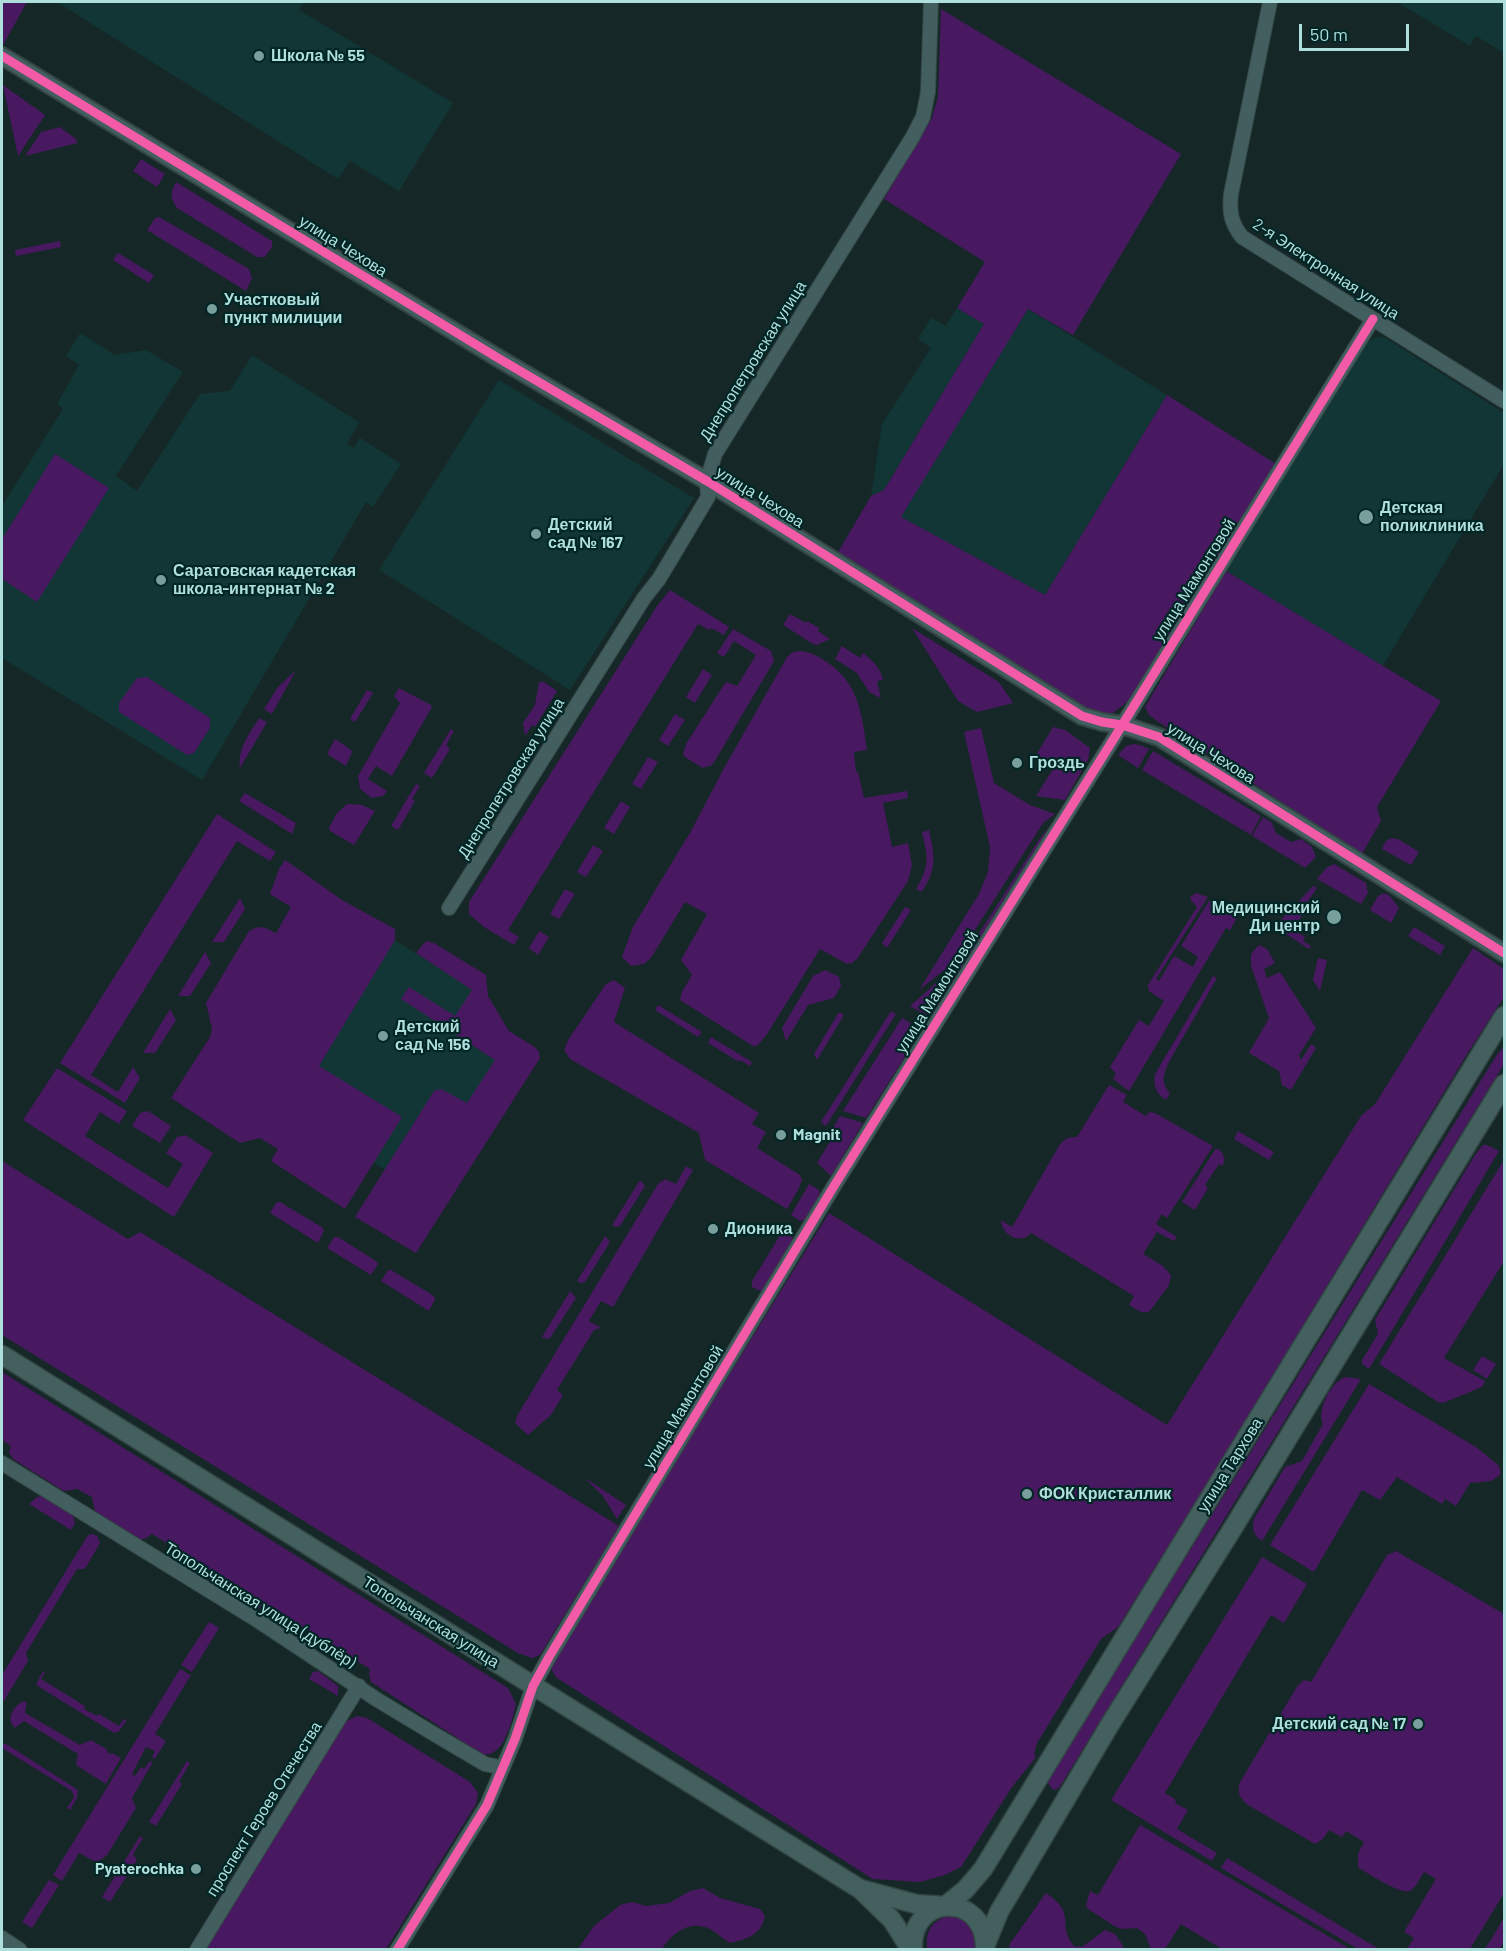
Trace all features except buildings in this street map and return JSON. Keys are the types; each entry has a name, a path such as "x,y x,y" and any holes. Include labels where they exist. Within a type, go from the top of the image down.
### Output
{"main road":[{"name":"улица Тархова","path":"912,1950 917,1924 929,1912 945,1906 970,1885 983,1869 1502,1026"},
{"path":"985,1948 999,1912 1062,1805 1504,1084"},
{"name":"Топольчанская улица","path":"2,1355 860,1889 892,1920 912,1950"},
{"path":"1034,1787 1062,1805"},
{"name":"Топольчанская улица","path":"860,1889 916,1904 961,1908 974,1917 983,1930 985,1948"}],"street":[{"name":"Днепропетровская улица","path":"449,909 644,598 659,579 708,497 707,481 715,454 912,138 923,117 928,92 931,2"},
{"name":"2-я Электронная улица","path":"1270,2 1231,194 1229,210 1234,226 1242,237 1504,401"},
{"name":"улица Чехова","path":"2,56 479,347 707,481 1082,716 1102,723 1122,725 1159,737 1504,953"},
{"name":"улица Мамонтовой","path":"533,1686 834,1186 1373,319"},
{"name":"Топольчанская улица (дублёр)","path":"2,1463 485,1764 504,1768"},
{"name":"проспект Героев Отечества","path":"197,1950 359,1686"},
{"path":"397,1950 487,1805 504,1768 533,1686"},
{"path":"2,1938 20,1950"}],"shaded area":[{"path":"2,2 27,2 2,47"},
{"name":"Школа № 55","path":"57,2 303,2 299,10 453,103 399,191 350,161 338,179"},
{"path":"1397,2 1504,2 1504,53 1476,36 1470,46"},
{"path":"941,9 1181,154 1073,335 1028,309 901,517 1045,595 1167,395 1276,464 1130,700 1110,715 1088,709 837,554 871,496 884,490 984,324 957,308 985,262 884,199 932,118 938,97"},
{"path":"3,85 45,115 18,156"},
{"path":"60,127 76,139 77,143 25,156 41,132"},
{"path":"141,159 165,174 157,187 133,171"},
{"path":"176,182 272,241 272,247 265,257 257,257 177,208 172,195"},
{"path":"159,217 249,269 252,278 246,291 147,230 155,218"},
{"path":"60,241 61,247 16,256 15,250"},
{"path":"118,253 154,275 149,283 113,260"},
{"path":"957,308 984,324 884,490 871,496 882,424 931,348 918,339 931,318 946,326"},
{"path":"1028,309 1167,395 1045,595 900,517"},
{"name":"Саратовская кадетская школа-интернат № 2","path":"80,333 115,355 146,350 183,372 116,476 137,491 200,394 230,391 252,355 359,422 347,444 354,448 360,438 401,464 373,507 366,502 202,780 2,658 2,506 63,409 57,404 79,365 66,356"},
{"name":"Детская поликлиника","path":"1384,337 1504,413 1504,464 1382,667 1226,571 1365,344 1374,338"},
{"name":"Детский сад № 167","path":"499,380 694,498 570,690 379,570"},
{"path":"55,454 109,488 37,602 2,579 2,539"},
{"path":"1226,571 1441,701 1377,807 1381,821 1362,854 1157,721 1149,715 1145,707"},
{"path":"670,590 729,627 724,635 698,624 508,930 519,937 514,945 484,927 469,914 469,902 657,606"},
{"path":"790,614 819,628 818,631 830,639 817,645 813,644 783,625"},
{"path":"912,628 999,682 1013,703 977,712 958,701"},
{"path":"733,629 771,651 774,661 716,759 712,765 703,768 683,754 686,744 726,682 737,686 756,655 734,641 724,657 717,653"},
{"path":"842,646 860,658 863,653 876,665 883,680 877,681 881,698 869,692 857,673 835,659"},
{"path":"801,651 818,657 838,670 857,701 867,750 854,752 856,772 858,772 864,798 907,791 908,798 883,803 892,847 908,843 912,865 908,881 857,959 847,964 820,949 767,1034 757,1046 753,1046 680,1000 692,975 681,960 707,914 685,902 651,958 644,964 631,966 622,957 633,927 691,831 787,657 793,652"},
{"path":"703,669 712,675 695,703 686,697"},
{"path":"296,670 272,714 264,709 278,687"},
{"path":"147,677 210,718 210,728 194,753 187,755 119,712 119,703 137,678"},
{"path":"539,682 544,682 557,691 535,727 532,725 525,736 523,723 535,705"},
{"path":"399,688 432,707 392,776 376,766 368,779 387,791 383,796 372,798 360,789 358,776 400,703 394,696"},
{"path":"367,690 373,693 355,722 350,719"},
{"path":"675,714 685,720 668,746 659,740"},
{"path":"259,718 267,722 240,768 242,748"},
{"path":"1053,727 1065,730 1090,748 1088,760 1065,800 1036,796 1053,769 1035,757"},
{"path":"981,728 994,783 1030,805 1055,814 1043,823 959,955 919,990 979,894 988,872 990,847 964,732"},
{"path":"451,729 454,731 446,745 450,749 432,778 424,773"},
{"path":"335,739 352,752 346,766 327,754"},
{"path":"1133,744 1149,749 1138,768 1118,755 1126,746"},
{"path":"1153,751 1261,816 1251,835 1142,770"},
{"path":"648,757 658,762 641,789 632,784"},
{"path":"416,784 420,786 412,799 415,801 398,830 391,826"},
{"path":"245,793 296,823 292,834 239,801"},
{"path":"621,801 630,807 614,834 604,828"},
{"path":"347,804 362,805 375,811 354,845 330,831 329,828 337,813"},
{"path":"217,814 276,852 270,861 237,841 91,1075 118,1092 133,1067 140,1078 125,1103 60,1063"},
{"path":"1263,817 1272,823 1276,833 1291,842 1301,839 1312,847 1316,857 1305,868 1252,836"},
{"path":"1052,824 933,1013 926,1015 910,1006 962,960 1040,838"},
{"path":"929,830 933,862 930,876 922,892 916,889 926,867 926,848 922,832"},
{"path":"1391,838 1398,839 1419,852 1411,865 1382,849 1386,841"},
{"path":"593,845 603,851 586,877 577,872"},
{"path":"285,860 342,900 395,929 395,940 319,1066 402,1117 345,1209 271,1161 278,1149 260,1138 240,1143 171,1098 210,1037 212,1029 206,1003 249,931 260,927 276,933 291,907 270,894 279,869"},
{"path":"1334,864 1366,883 1368,893 1361,904 1317,879 1326,868"},
{"path":"1313,886 1317,888 1302,910 1304,912 1293,930 1305,937 1303,941 1311,946 1309,949 1277,928 1281,920"},
{"path":"565,889 575,894 559,919 550,914"},
{"path":"1196,893 1208,897 1156,979 1159,981 1174,956 1193,967 1198,957 1181,946 1209,901 1216,901 1237,918 1230,930 1226,928 1129,1091 1113,1079 1116,1074 1110,1067 1139,1020 1149,1026 1164,1001 1149,991 1148,985 1197,907 1190,899"},
{"path":"1384,893 1390,896 1399,908 1391,923 1370,910 1378,896"},
{"path":"240,898 245,909 224,942 212,942"},
{"path":"905,907 911,910 887,948 882,943"},
{"name":"Детский сад № 156","path":"352,913 472,989 519,1056 431,1198 250,1086"},
{"path":"1414,927 1445,946 1440,955 1408,936"},
{"path":"539,931 549,937 538,955 529,948"},
{"path":"426,941 434,943 486,975 488,996 509,1031 536,1048 540,1058 416,1253 355,1217 434,1091 441,1089 467,1103 495,1060 401,999 409,987 455,1016 472,990 416,953"},
{"path":"1259,945 1267,949 1275,963 1264,969 1267,978 1280,972 1316,1028 1299,1055 1301,1060 1311,1044 1316,1048 1291,1090 1282,1085 1279,1071 1249,1053 1269,1018 1251,966 1251,954"},
{"path":"1473,948 1504,969 1504,997 1118,1627 1101,1639 1037,1743 1034,1753 1036,1757 1012,1787 961,1867 945,1875 920,1882 873,1879 557,1678 553,1673 554,1656 829,1213 1167,1425 1361,1116 1375,1104"},
{"path":"205,952 211,963 190,996 178,996"},
{"path":"1318,958 1327,960 1320,991 1313,980"},
{"path":"825,970 839,977 841,986 834,998 808,1005 786,1041 782,1028 813,976"},
{"path":"1213,976 1217,978 1169,1062 1164,1078 1170,1093 1166,1100 1156,1089 1155,1074"},
{"path":"614,980 625,988 614,1022 759,1113 752,1124 766,1132 757,1148 800,1175 802,1179 787,1209 705,1160 699,1133 570,1059 564,1050 568,1040 606,984"},
{"path":"658,1005 702,1032 698,1037 655,1010"},
{"path":"170,1009 176,1020 155,1053 143,1053"},
{"path":"891,1011 896,1014 826,1126 821,1122"},
{"path":"839,1012 844,1015 817,1060 814,1054"},
{"path":"902,1018 917,1027 918,1036 866,1118 843,1111"},
{"path":"711,1037 752,1062 750,1066 708,1043"},
{"path":"1504,1047 1504,1064 1059,1788 1053,1790 1048,1783 1055,1768 1498,1053"},
{"path":"57,1068 127,1111 119,1124 100,1112 85,1136 168,1188 183,1164 166,1153 177,1137 185,1135 213,1153 174,1217 23,1120"},
{"path":"1109,1085 1127,1095 1123,1102 1146,1116 1149,1112 1155,1113 1213,1146 1167,1218 1162,1214 1156,1224 1177,1237 1174,1241 1157,1232 1143,1254 1163,1266 1171,1275 1169,1285 1147,1312 1139,1311 1129,1305 1134,1296 1031,1233 1027,1237 1017,1238 1008,1234 1002,1226 1001,1220 1012,1227 1059,1146 1067,1138 1077,1137"},
{"path":"148,1111 171,1126 160,1143 132,1126 140,1113"},
{"path":"840,1116 863,1123 831,1176 817,1163 836,1132 832,1130"},
{"path":"1238,1131 1274,1152 1269,1160 1234,1139"},
{"path":"1483,1145 1499,1151 1369,1369 1362,1364 1362,1360 1378,1334 1375,1320"},
{"path":"1216,1148 1222,1152 1225,1160 1222,1166 1219,1164 1205,1185 1208,1188 1195,1210 1182,1202"},
{"path":"1504,1160 1504,1261 1444,1358 1485,1381 1482,1387 1443,1403 1438,1402 1379,1364"},
{"path":"2,1161 128,1239 140,1232 619,1526 540,1655 532,1658 518,1653 2,1335"},
{"path":"686,1166 693,1170 613,1307 601,1301 589,1321 601,1328 594,1330 557,1390 563,1395 551,1415 528,1435 515,1423 517,1416 658,1184 665,1179 676,1184"},
{"path":"640,1180 645,1186 620,1226 612,1225"},
{"path":"809,1184 819,1190 820,1196 806,1219 800,1221 791,1215"},
{"path":"277,1202 323,1228 324,1231 318,1243 270,1213"},
{"path":"782,1232 795,1239 763,1292 752,1287 752,1281"},
{"path":"605,1236 610,1242 585,1282 577,1281"},
{"path":"334,1237 338,1237 376,1261 378,1264 371,1275 327,1248"},
{"path":"388,1270 434,1296 435,1299 429,1311 381,1281"},
{"path":"570,1291 576,1298 550,1338 542,1337"},
{"path":"1482,1356 1496,1364 1487,1379 1473,1370"},
{"path":"2,1372 508,1688 516,1704 506,1737 501,1745 490,1754 482,1754 371,1682 370,1669 265,1604 258,1609 253,1609 244,1603 242,1589 230,1582 216,1585 211,1581 212,1571 152,1534 145,1539 140,1539 95,1511 92,1497 77,1489 64,1491 13,1459 9,1452 11,1446 2,1440"},
{"path":"1345,1377 1361,1379 1262,1541 1254,1532 1254,1519 1285,1467 1302,1461 1323,1424 1321,1418 1326,1398 1335,1385"},
{"path":"1369,1384 1476,1447 1498,1465 1500,1475 1491,1481 1470,1483 1456,1506 1445,1499 1442,1504 1397,1477 1380,1500 1362,1490 1314,1572 1270,1545"},
{"path":"585,1478 626,1505 617,1519 603,1496"},
{"path":"41,1496 73,1516 75,1523 71,1530 29,1504"},
{"path":"88,1535 97,1536 100,1543 85,1569 77,1569 26,1653 28,1661 2,1704 2,1675"},
{"path":"1396,1551 1504,1614 1504,1893 1470,1949 1407,1949 1414,1938 1404,1932 1436,1879 1424,1872 1410,1891 1392,1887 1358,1867 1358,1854 1364,1842 1346,1831 1342,1837 1329,1830 1322,1840 1315,1844 1248,1805 1239,1793 1239,1784 1298,1685 1304,1680 1311,1682 1387,1555"},
{"path":"1262,1557 1307,1584 1284,1623 1271,1615 1165,1793 1176,1800 1175,1803 1188,1810 1177,1829 1217,1853 1212,1861 1111,1800"},
{"path":"209,1622 219,1628 192,1672 181,1665"},
{"path":"180,1669 191,1675 155,1734 166,1741 155,1759 152,1757 155,1751 146,1747 132,1774 135,1776 141,1767 144,1769 150,1761 153,1762 132,1798 136,1808 107,1855 99,1861 94,1861 79,1853 62,1881 53,1875"},
{"path":"43,1671 45,1672 41,1679 85,1706 84,1709 97,1716 99,1714 119,1726 124,1719 127,1720 119,1731 114,1733 36,1685"},
{"path":"318,1671 338,1686 338,1696 309,1679 313,1672"},
{"path":"22,1702 27,1702 25,1713 80,1745 91,1740 108,1750 110,1754 121,1758 106,1784 76,1765 78,1754 24,1721 15,1728 12,1725 11,1714"},
{"path":"357,1716 367,1718 470,1782 478,1793 476,1804 386,1949 203,1950 345,1722"},
{"path":"2,1743 78,1790 77,1798 70,1810 67,1808 74,1797 72,1791 2,1748"},
{"path":"187,1761 190,1763 179,1782 182,1784 156,1826 149,1822"},
{"path":"1140,1825 1350,1949 1222,1949 1181,1924 1165,1949 1151,1949 1145,1934 1137,1928 1116,1927 1088,1909 1086,1905 1090,1891 1098,1895"},
{"path":"140,1836 143,1838 133,1854 137,1860 110,1902 102,1897"},
{"path":"1227,1858 1379,1949 1358,1949 1221,1868"},
{"path":"49,1880 59,1885 32,1928 22,1922"},
{"path":"703,1888 720,1898 760,1909 765,1916 757,1932 748,1938 730,1943 710,1929 695,1926 676,1933 662,1949 578,1949 594,1926 620,1905 632,1902 646,1906 669,1903 690,1891"},
{"path":"1046,1893 1061,1907 1069,1939 1074,1946 1082,1947 1105,1930 1115,1934 1125,1949 1011,1949 1009,1945"},
{"path":"954,1916 965,1921 972,1928 976,1938 975,1949 928,1950 927,1937 932,1926 941,1919"},
{"path":"1504,1918 1504,1942 1500,1949 1485,1949"}],"cycle path":[{"path":"2,56 498,358 707,481 1082,716 1122,725 1159,737 1504,953"},
{"path":"397,1950 487,1805 515,1739 533,1686 549,1657 834,1186 1373,319"}],"place":[{"name":"Школа № 55","path":"259,56"},
{"name":"Участковый пункт милиции","path":"212,309"},
{"name":"Детская поликлиника","path":"1366,517"},
{"name":"Детский сад № 167","path":"536,534"},
{"name":"Саратовская кадетская школа-интернат № 2","path":"161,580"},
{"name":"Гроздь","path":"1017,763"},
{"name":"Медицинский Ди центр","path":"1334,917"},
{"name":"Детский сад № 156","path":"383,1036"},
{"name":"Magnit","path":"781,1135"},
{"name":"Дионика","path":"713,1229"},
{"name":"ФОК Кристаллик","path":"1027,1494"},
{"name":"Детский сад № 17","path":"1418,1724"},
{"name":"Pyaterochka","path":"196,1869"}]}
